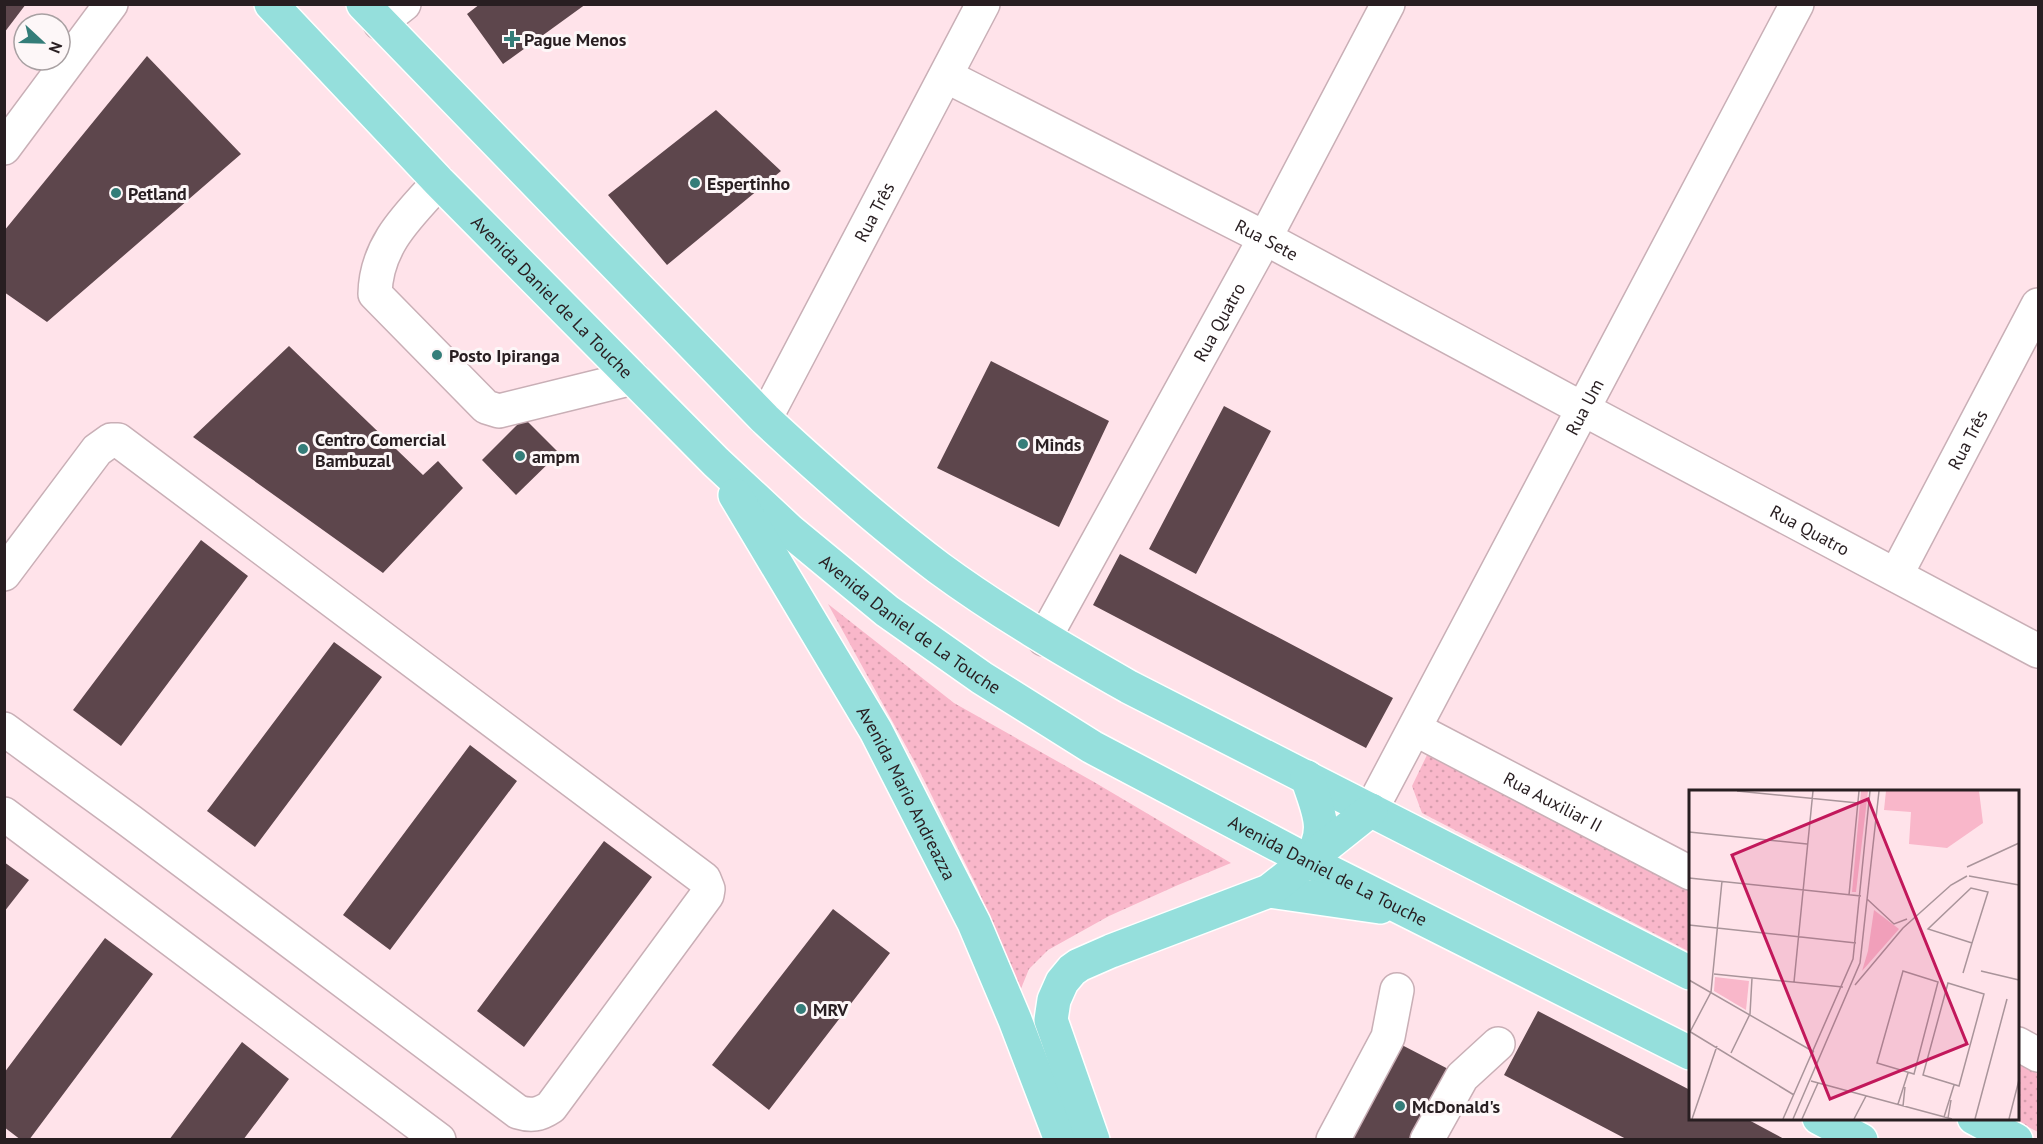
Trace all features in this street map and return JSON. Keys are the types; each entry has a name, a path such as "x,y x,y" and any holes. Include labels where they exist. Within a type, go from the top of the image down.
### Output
{"main road":[{"name":"Avenida Daniel de La Touche","path":"271,4 439,182 716,462 790,531 887,611 982,678 1092,747 1308,861 1689,1052"},
{"path":"382,11 765,419 821,471 922,555 1044,639 1129,687 1689,972"},
{"name":"Avenida Mario Andreazza","path":"716,462 870,721 974,923 1015,1020 1061,1140"},
{"path":"1307,777 1321,819 1322,831 1317,848 1308,861"},
{"path":"1093,1140 1051,1020 1054,1000 1067,975 1079,965 1110,951 1269,891 1371,810"},
{"path":"1269,891 1408,911"},
{"path":"1821,1120 1861,1140"},
{"path":"1976,1120 2016,1140"}],"street":[{"path":"4,148 111,4"},
{"name":"Rua Três","path":"765,419 983,4"},
{"name":"Rua Quatro","path":"1044,639 1265,238 1388,4"},
{"name":"Rua Um","path":"1371,810 1797,4"},
{"name":"Rua Sete","path":"946,76 1265,238 1583,410"},
{"path":"439,182 395,231 378,267 375,294 486,407 500,411 633,378"},
{"name":"Rua Três","path":"1896,575 2038,305"},
{"name":"Rua Quatro","path":"1583,410 2038,651"},
{"path":"4,574 97,450 111,440 118,440 704,879 708,889 707,895 551,1107 541,1114 529,1115 518,1112 130,820 4,729"},
{"name":"Rua Auxiliar II","path":"1414,729 1689,872"},
{"path":"4,814 439,1140"},
{"path":"1333,1140 1388,1037 1397,990"},
{"path":"1427,1140 1462,1077 1498,1044"},
{"path":"2019,1045 2038,1055"}],"shaded area":[{"path":"828,604 954,703 1231,863 1109,916 1048,950 1029,969 1020,991 977,887 918,768"},
{"path":"1427,755 1689,890 1689,951 1422,813 1412,786"},
{"path":"2019,1064 2038,1074 2038,1132 2015,1120 2019,1120"}],"building":[{"path":"4,4 26,4 20,12 12,12 12,22 4,33"},
{"name":"Pague Menos","path":"480,4 586,4 503,64 467,14"},
{"name":"Petland","path":"147,56 241,154 47,322 4,292 4,231"},
{"name":"Espertinho","path":"716,110 781,171 667,265 608,195"},
{"name":"Centro Comercial Bambuzal","path":"289,346 423,475 438,461 463,488 383,573 193,437"},
{"name":"Minds","path":"991,361 1109,421 1059,527 937,468"},
{"path":"1224,406 1271,431 1196,574 1149,549"},
{"name":"ampm","path":"524,418 559,453 516,495 482,460"},
{"path":"201,540 248,576 121,746 73,710"},
{"path":"1120,554 1393,698 1366,748 1093,605"},
{"path":"334,642 382,677 255,847 207,811"},
{"path":"470,745 517,781 390,950 343,915"},
{"path":"604,841 652,877 524,1047 477,1011"},
{"path":"4,862 29,880 4,912"},
{"name":"MRV","path":"833,909 890,953 769,1110 712,1065"},
{"path":"105,938 153,974 29,1140 21,1140 4,1127 4,1073"},
{"path":"1538,1011 1689,1089 1689,1120 1749,1120 1786,1140 1628,1140 1504,1075"},
{"path":"242,1042 289,1079 243,1140 169,1140"},
{"name":"McDonald's","path":"1398,1043 1454,1072 1418,1140 1347,1140"}],"place":[{"name":"Pague Menos","path":"512,39"},
{"name":"Espertinho","path":"695,183"},
{"name":"Petland","path":"116,193"},
{"name":"Posto Ipiranga","path":"437,355"},
{"name":"Minds","path":"1023,444"},
{"name":"Centro Comercial Bambuzal","path":"303,449"},
{"name":"ampm","path":"520,456"},
{"name":"MRV","path":"801,1009"},
{"name":"McDonald's","path":"1400,1106"}]}
